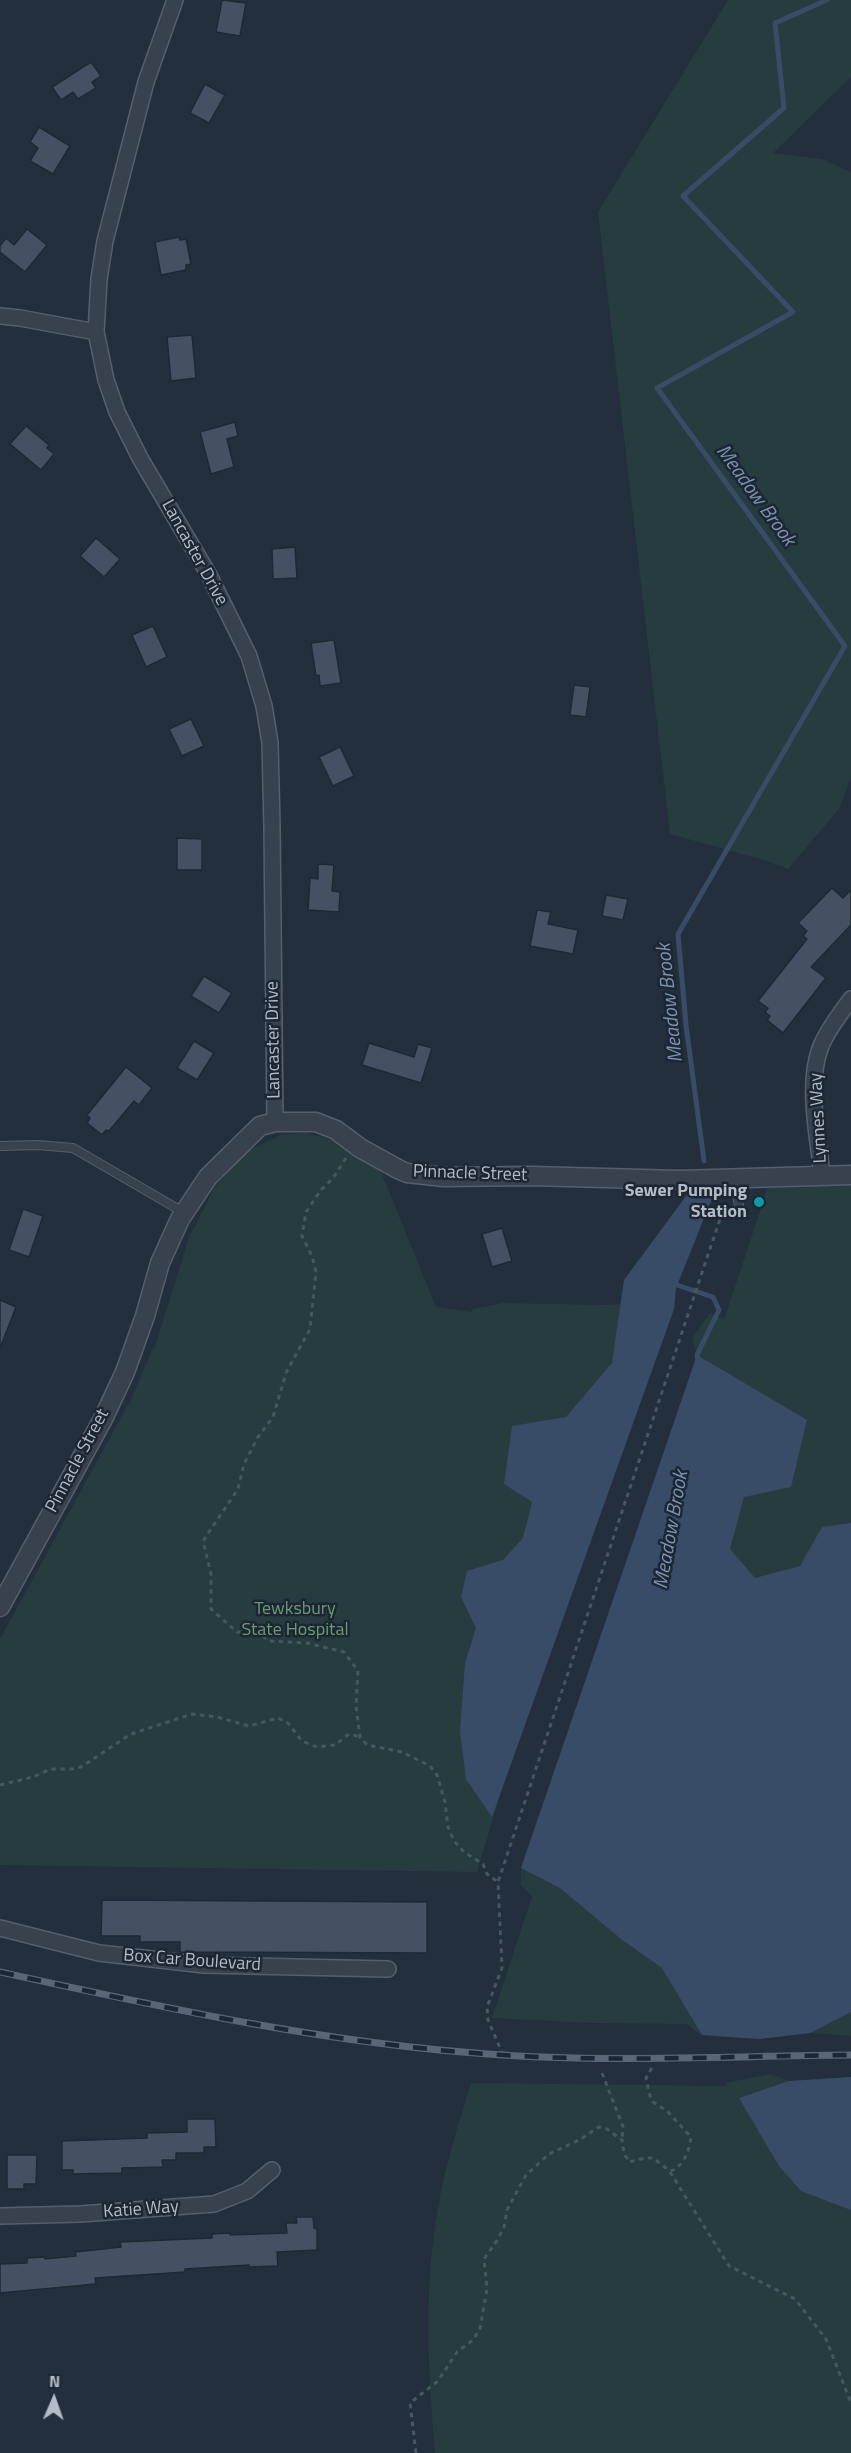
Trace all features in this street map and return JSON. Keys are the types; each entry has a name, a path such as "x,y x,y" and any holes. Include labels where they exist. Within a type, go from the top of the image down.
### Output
{"street":[{"name":"Lancaster Drive","path":"175,0 146,82 105,241 99,279 96,332 106,380 117,412 140,458 209,574 249,656 264,706 270,743 275,1122"},
{"path":"0,316 96,332"},
{"name":"Lynnes Way","path":"822,1175 814,1091 815,1069 825,1037 851,999"},
{"name":"Pinnacle Street","path":"0,1606 103,1419 129,1361 160,1263 184,1213 208,1177 243,1140 260,1126 275,1122 316,1122 336,1130 355,1144 407,1173 444,1177 733,1179 851,1174"},
{"name":"Box Car Boulevard","path":"0,1928 99,1953 204,1965 388,1969"},
{"name":"Katie Way","path":"0,2216 103,2213 214,2204 247,2191 272,2170"}],"lane":[{"path":"0,1146 37,1145 73,1148 184,1213"},
{"path":"733,1179 741,1214"}],"path":[{"path":"355,1144 333,1178 321,1190 306,1212 302,1236 312,1256 316,1272 310,1329 286,1373 273,1417 258,1437 244,1464 238,1489 204,1541 211,1574 211,1609 237,1632 259,1633 269,1641 307,1643 344,1652 358,1671 356,1706 360,1737"},
{"path":"503,2055 488,2020 487,2007 502,1968 498,1882 733,1179"},
{"path":"0,1785 33,1777 51,1769 81,1767 126,1737 192,1714 217,1717 249,1726 278,1718 288,1723 302,1741 317,1747 335,1745 349,1734 360,1737 367,1745 402,1752 430,1766 437,1774 445,1802 448,1827 454,1841 483,1864 488,1874 498,1882"},
{"path":"653,2066 646,2078 653,2102 667,2111 691,2137 686,2157 675,2170 670,2171"},
{"path":"602,2073 623,2127 624,2153 629,2162 653,2158 670,2171 729,2266 795,2300 826,2339 851,2403"},
{"path":"416,2453 410,2403 438,2381 457,2352 473,2340 480,2329 487,2289 484,2259 501,2233 507,2210 526,2175 549,2154 579,2140 599,2127 612,2132 622,2140"}],"green space":[{"path":"728,0 851,0 851,77 773,153 822,159 851,172 851,777 839,809 788,869 670,834 598,212"},
{"name":"Tewksbury State Hospital","path":"306,1133 332,1140 379,1167 436,1307 472,1312 473,1309 503,1303 604,1305 647,1303 477,1872 0,1865 0,1639 130,1401 157,1340 189,1238 213,1190 237,1160 253,1148 281,1135"},
{"path":"851,1176 851,2036 810,2033 759,2039 702,2035 686,2024 594,2023 492,2018 532,1897 521,1885 521,1868 697,1356 692,1338 710,1313 724,1320 770,1181"},
{"path":"771,2074 789,2081 851,2077 851,2453 435,2453 428,2328 434,2233 453,2142 471,2083 727,2086 725,2083"}],"water":[{"path":"715,1191 676,1288 674,1309 492,1817 466,1779 460,1731 465,1663 476,1628 461,1597 467,1571 503,1560 523,1538 532,1502 504,1484 512,1426 566,1417 612,1363 624,1280 689,1192"},
{"path":"697,1355 807,1420 791,1487 744,1497 730,1549 755,1578 800,1566 822,1527 851,1523 851,2012 810,2033 759,2039 702,2035 662,1968 621,1939 560,1888 521,1868"},
{"path":"851,2077 851,2210 801,2191 779,2166 739,2098 789,2081"}],"building":[{"path":"222,0 246,3 240,36 216,32"},
{"path":"91,62 101,76 92,82 96,88 78,99 73,92 61,100 52,87"},
{"path":"205,84 225,95 209,123 190,113"},
{"path":"39,127 70,146 53,174 30,161 38,148 30,142"},
{"path":"27,229 47,245 25,272 0,252 0,246 6,238 14,245"},
{"path":"179,237 180,240 186,239 191,264 186,265 186,270 161,275 155,242"},
{"path":"192,335 196,378 171,381 167,337"},
{"path":"235,422 238,436 227,439 234,467 211,474 200,432"},
{"path":"26,426 49,445 47,448 54,454 41,470 10,444"},
{"path":"96,538 120,559 104,577 80,556"},
{"path":"295,547 297,578 273,579 272,549"},
{"path":"153,626 167,657 146,667 132,635"},
{"path":"334,640 341,683 320,686 319,675 316,676 311,643"},
{"path":"574,685 590,687 586,717 570,715"},
{"path":"191,719 204,746 182,756 169,729"},
{"path":"340,747 354,776 333,786 319,757"},
{"path":"177,838 202,839 202,870 177,870"},
{"path":"318,864 334,865 332,891 340,892 339,912 308,910 310,878 318,879"},
{"path":"832,888 843,898 851,890 851,925 811,967 826,978 783,1033 767,1020 770,1016 765,1012 768,1008 758,1001 807,939 803,936 807,931 798,923"},
{"path":"606,895 628,899 623,920 602,916"},
{"path":"537,910 551,912 548,924 578,930 573,954 530,946"},
{"path":"204,976 232,993 219,1013 191,996"},
{"path":"194,1041 214,1053 197,1080 177,1068"},
{"path":"369,1043 414,1057 418,1044 432,1048 421,1083 362,1065"},
{"path":"126,1067 152,1088 139,1105 134,1101 109,1131 106,1130 102,1135 87,1123 90,1118 87,1115"},
{"path":"23,1209 43,1216 29,1257 9,1250"},
{"path":"502,1228 512,1261 492,1267 482,1234"},
{"path":"0,1300 16,1307 1,1346 0,1346"},
{"path":"102,1900 427,1902 427,1953 180,1952 180,1942 140,1942 140,1936 101,1936"},
{"path":"187,2119 215,2119 216,2147 204,2147 204,2153 176,2153 176,2160 162,2160 163,2167 122,2168 122,2173 73,2174 73,2170 62,2170 62,2141 147,2138 147,2133 187,2132"},
{"path":"7,2155 37,2155 36,2184 24,2184 24,2189 7,2189"},
{"path":"296,2217 313,2217 314,2228 317,2229 317,2250 277,2252 278,2266 249,2267 249,2265 185,2269 185,2272 95,2278 96,2284 0,2293 0,2264 27,2263 27,2258 76,2256 75,2252 121,2247 120,2242 212,2238 212,2234 230,2233 230,2235 287,2233 286,2223 297,2223"}],"waterway":[{"name":"Meadow Brook","path":"704,1161 686,1025 678,934 845,646 657,388 793,312 683,196 784,108 775,23 827,0"},
{"name":"Meadow Brook","path":"671,1283 713,1297 719,1310 697,1355 698,1360"}],"railway":[{"path":"0,1972 242,2022 426,2049 578,2058 851,2055"}],"place":[{"name":"Sewer Pumping Station","path":"759,1202"}]}
